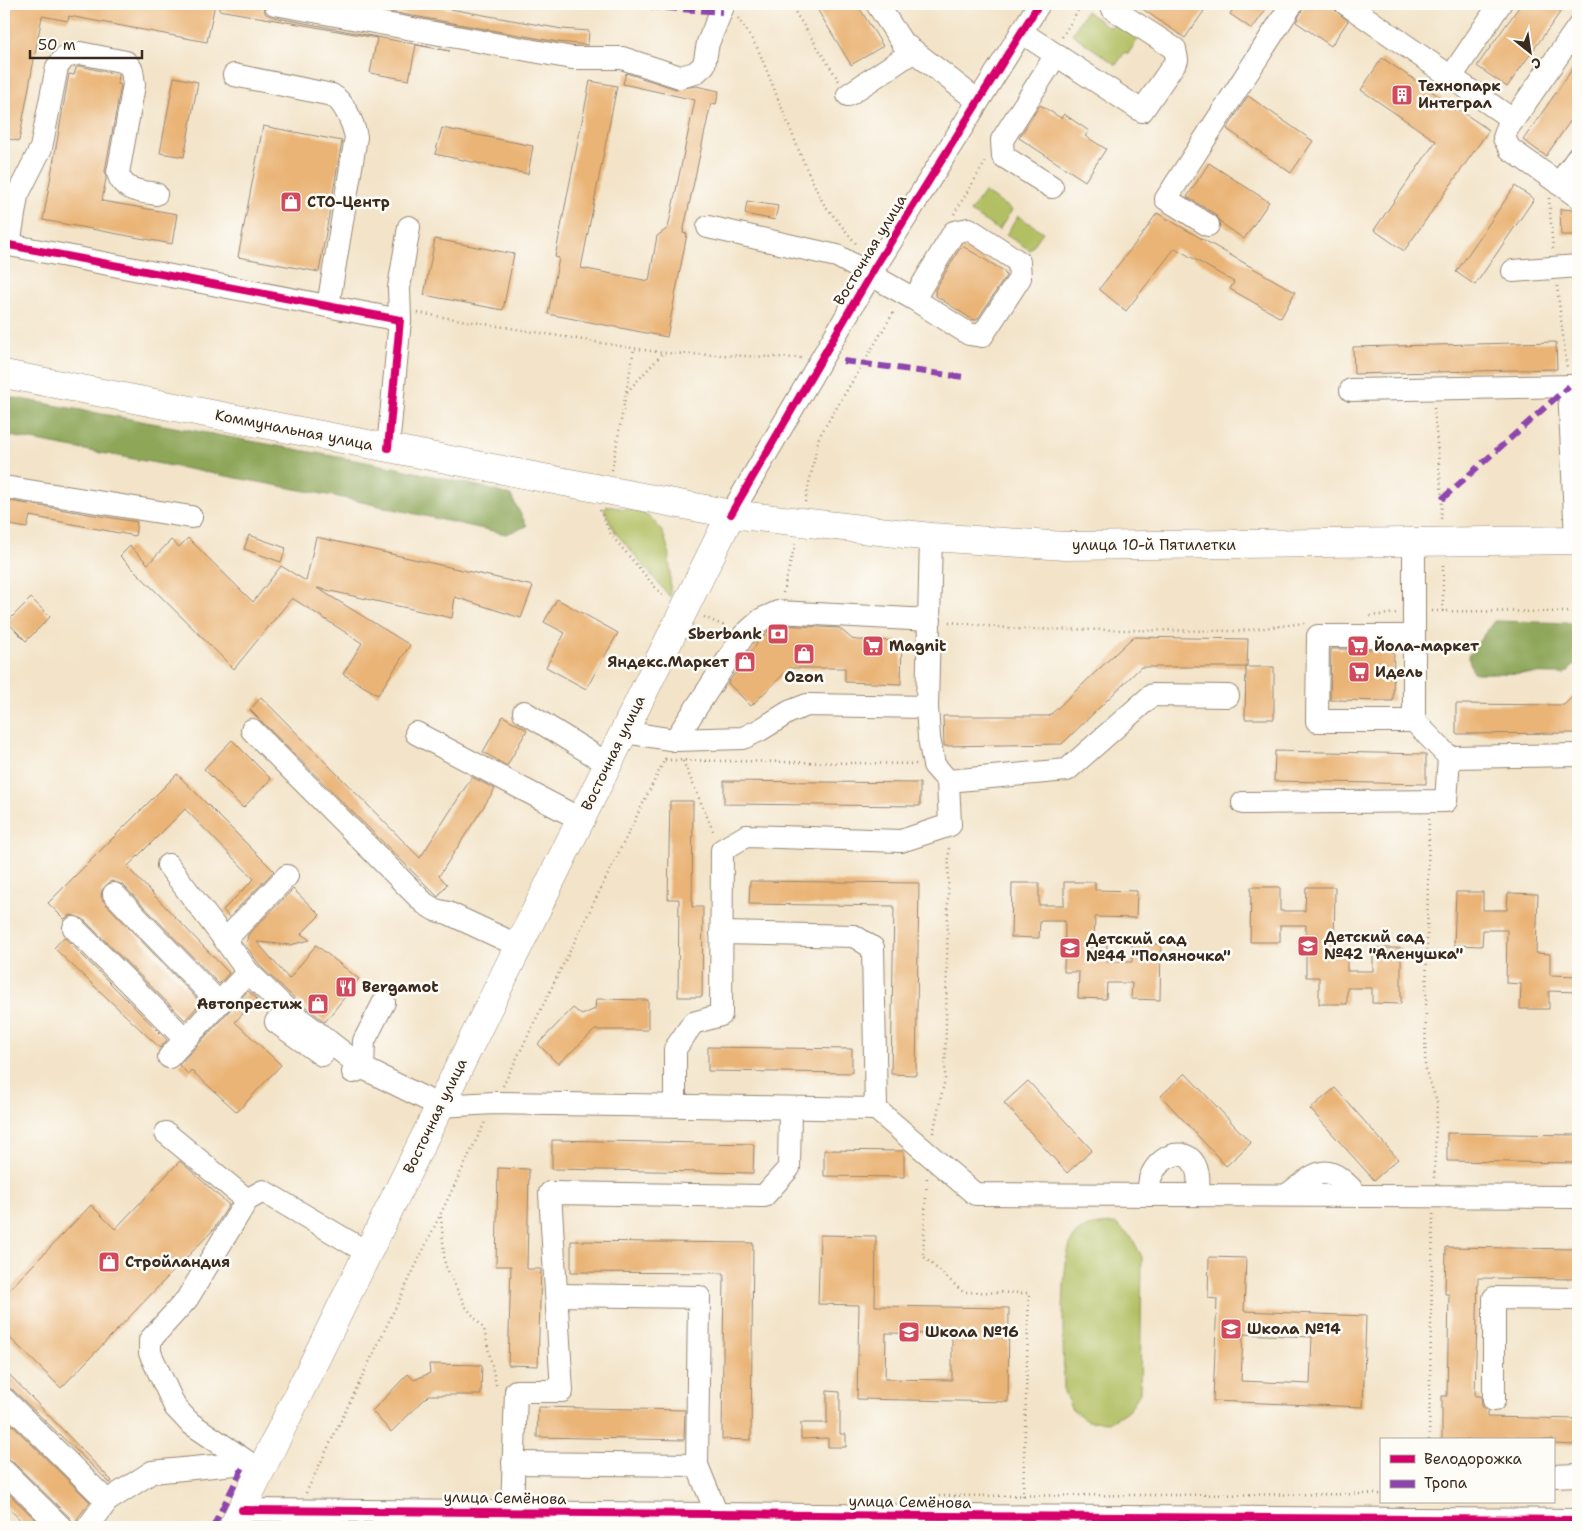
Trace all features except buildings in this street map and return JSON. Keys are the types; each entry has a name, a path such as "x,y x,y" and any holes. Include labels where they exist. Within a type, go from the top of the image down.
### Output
{"main road":[{"name":"Коммунальная улица","path":"4,374 731,514"},
{"name":"улица 10-й Пятилетки","path":"731,514 931,537 1065,546 1577,540"},
{"name":"Восточная улица","path":"238,1519 253,1467 368,1253 731,514"}],"street":[{"path":"275,4 572,58 622,58 680,77 696,73 704,65 708,43 729,8"},
{"path":"877,4 902,42 978,101"},
{"name":"Восточная улица","path":"731,514 872,270 1039,4"},
{"path":"1021,32 1142,111 1177,60 1175,49 1113,9 1112,4"},
{"path":"1208,225 1166,199 1292,4"},
{"path":"1346,4 1513,120"},
{"path":"1451,77 1500,4"},
{"path":"1578,27 1505,134 1507,146 1578,196"},
{"path":"848,95 914,51"},
{"path":"156,194 129,189 121,183 118,173 134,84 132,70 126,62 80,53 65,57 57,67 41,148 17,196 6,244 400,320"},
{"path":"1052,186 1003,156 1002,140 1056,55"},
{"path":"234,75 332,94 339,99 354,128 356,137 328,306"},
{"path":"1559,184 1578,157"},
{"path":"388,448 400,320 399,288 409,227"},
{"path":"708,227 837,256 872,270 914,299 969,334 982,336 1020,278 1019,262 969,229 954,232 914,299"},
{"path":"1514,271 1578,266"},
{"path":"1351,390 1574,386 1577,540"},
{"path":"4,487 191,517"},
{"path":"676,1105 675,1049 692,1023 721,1014 722,850 746,836 901,841 950,825 941,773 929,738 927,707 931,537"},
{"path":"1414,542 1414,721 1449,757 1578,755"},
{"path":"674,740 744,635 762,618 778,612 930,620"},
{"path":"1414,636 1318,636 1317,721 1414,721"},
{"path":"941,773 1067,770 1152,695 1228,696"},
{"path":"624,732 674,740 743,738 789,712 807,705 927,707"},
{"path":"524,712 608,764"},
{"path":"252,730 424,903 435,910 448,913 518,946"},
{"path":"416,733 580,819"},
{"path":"1243,803 1446,801 1449,757"},
{"path":"168,865 248,972 283,1006 363,1068 440,1106 494,1103 876,1109 975,1194 1578,1197"},
{"path":"225,940 287,876"},
{"path":"114,894 220,1003"},
{"path":"74,928 185,1039"},
{"path":"721,933 854,936 873,948 876,1109"},
{"path":"168,1057 248,972"},
{"path":"363,1068 364,1041 384,1002"},
{"path":"276,1022 344,1071 353,1072 363,1068"},
{"path":"512,1511 516,1392 562,1390 550,1193 764,1196 788,1168 790,1108"},
{"path":"166,1133 247,1200"},
{"path":"1149,1195 1150,1180 1157,1167 1169,1156 1178,1153 1186,1155 1193,1162 1198,1175 1198,1195"},
{"path":"253,1467 190,1423 175,1407 150,1353 150,1340 187,1299 247,1200 263,1190 368,1253"},
{"path":"557,1296 699,1297 697,1465 716,1512"},
{"path":"1494,1400 1494,1298 1578,1300"},
{"path":"4,1399 108,1501"},
{"path":"513,1463 697,1465"},
{"path":"88,1527 108,1501 152,1472 253,1467"},
{"path":"4,1471 61,1527"},
{"path":"1554,1476 1578,1475"},
{"name":"улица Семёнова","path":"238,1519 298,1510 360,1519 512,1511 545,1520 644,1520 716,1512 1094,1519 1445,1511 1510,1524 1578,1520"}],"path":[{"path":"790,4 848,95"},
{"path":"729,8 758,49 804,163 823,204 872,270"},
{"path":"400,320 419,312 663,353 802,358"},
{"path":"607,474 613,470 634,349"},
{"path":"627,393 663,353"},
{"path":"1432,388 1442,499 1440,526"},
{"path":"598,506 611,535 662,595"},
{"path":"778,612 795,544"},
{"path":"1443,557 1443,611"},
{"path":"1366,616 1414,611 1578,612"},
{"path":"698,614 744,635"},
{"path":"930,620 1018,629 1220,631 1239,631 1307,623"},
{"path":"298,1510 494,1103 566,963 674,740"},
{"path":"665,760 941,773"},
{"path":"683,761 722,850"},
{"path":"1429,801 1425,1069 1437,1101 1433,1196 1429,1438"},
{"path":"950,825 945,1079 929,1155 923,1256 963,1292 1029,1293 1023,1496"},
{"path":"441,1216 445,1265 464,1306 484,1329 498,1391 516,1392"},
{"path":"925,1496 1380,1494"}],"green space":[{"path":"1086,11 1110,28 1116,20 1140,36 1128,54 1125,52 1116,65 1072,34"},
{"path":"984,192 1012,210 999,230 970,212"},
{"path":"1018,216 1043,232 1030,250 1006,235"},
{"path":"4,396 393,467 486,488 511,496 527,526 506,534 339,497 4,435"},
{"path":"607,506 642,513 660,528 665,539 670,562 670,597 615,532 604,509"},
{"path":"1494,621 1578,623 1578,662 1565,674 1473,673 1468,656"},
{"path":"1116,1224 1132,1238 1142,1257 1140,1393 1129,1410 1109,1422 1088,1421 1072,1410 1064,1392 1063,1313 1065,1269 1072,1240 1080,1231 1091,1226"}],"marked path":[{"path":"648,4 653,7 722,12"},
{"path":"843,361 964,377"},
{"path":"1442,499 1569,386"},
{"path":"213,1527 245,1463"}],"cycle path":[{"path":"731,514 875,267 1039,4"},
{"path":"4,244 400,320 388,448"},
{"path":"242,1510 1578,1520"}],"place":[{"name":"Технопарк Интеграл","path":"1402,95"},
{"name":"СТО-Центр","path":"291,202"},
{"name":"Sberbank","path":"778,634"},
{"name":"Magnit","path":"873,646"},
{"name":"Йола-маркет","path":"1358,646"},
{"name":"Ozon","path":"804,654"},
{"name":"Яндекс.Маркет","path":"745,662"},
{"name":"Идель","path":"1359,672"},
{"name":"Детский сад №42 \"Аленушка\"","path":"1308,946"},
{"name":"Детский сад №44 \"Поляночка\"","path":"1070,948"},
{"name":"Bergamot","path":"346,987"},
{"name":"Автопрестиж","path":"318,1004"},
{"name":"Стройландия","path":"109,1262"},
{"name":"Школа №14","path":"1231,1329"},
{"name":"Школа №16","path":"909,1332"}]}
